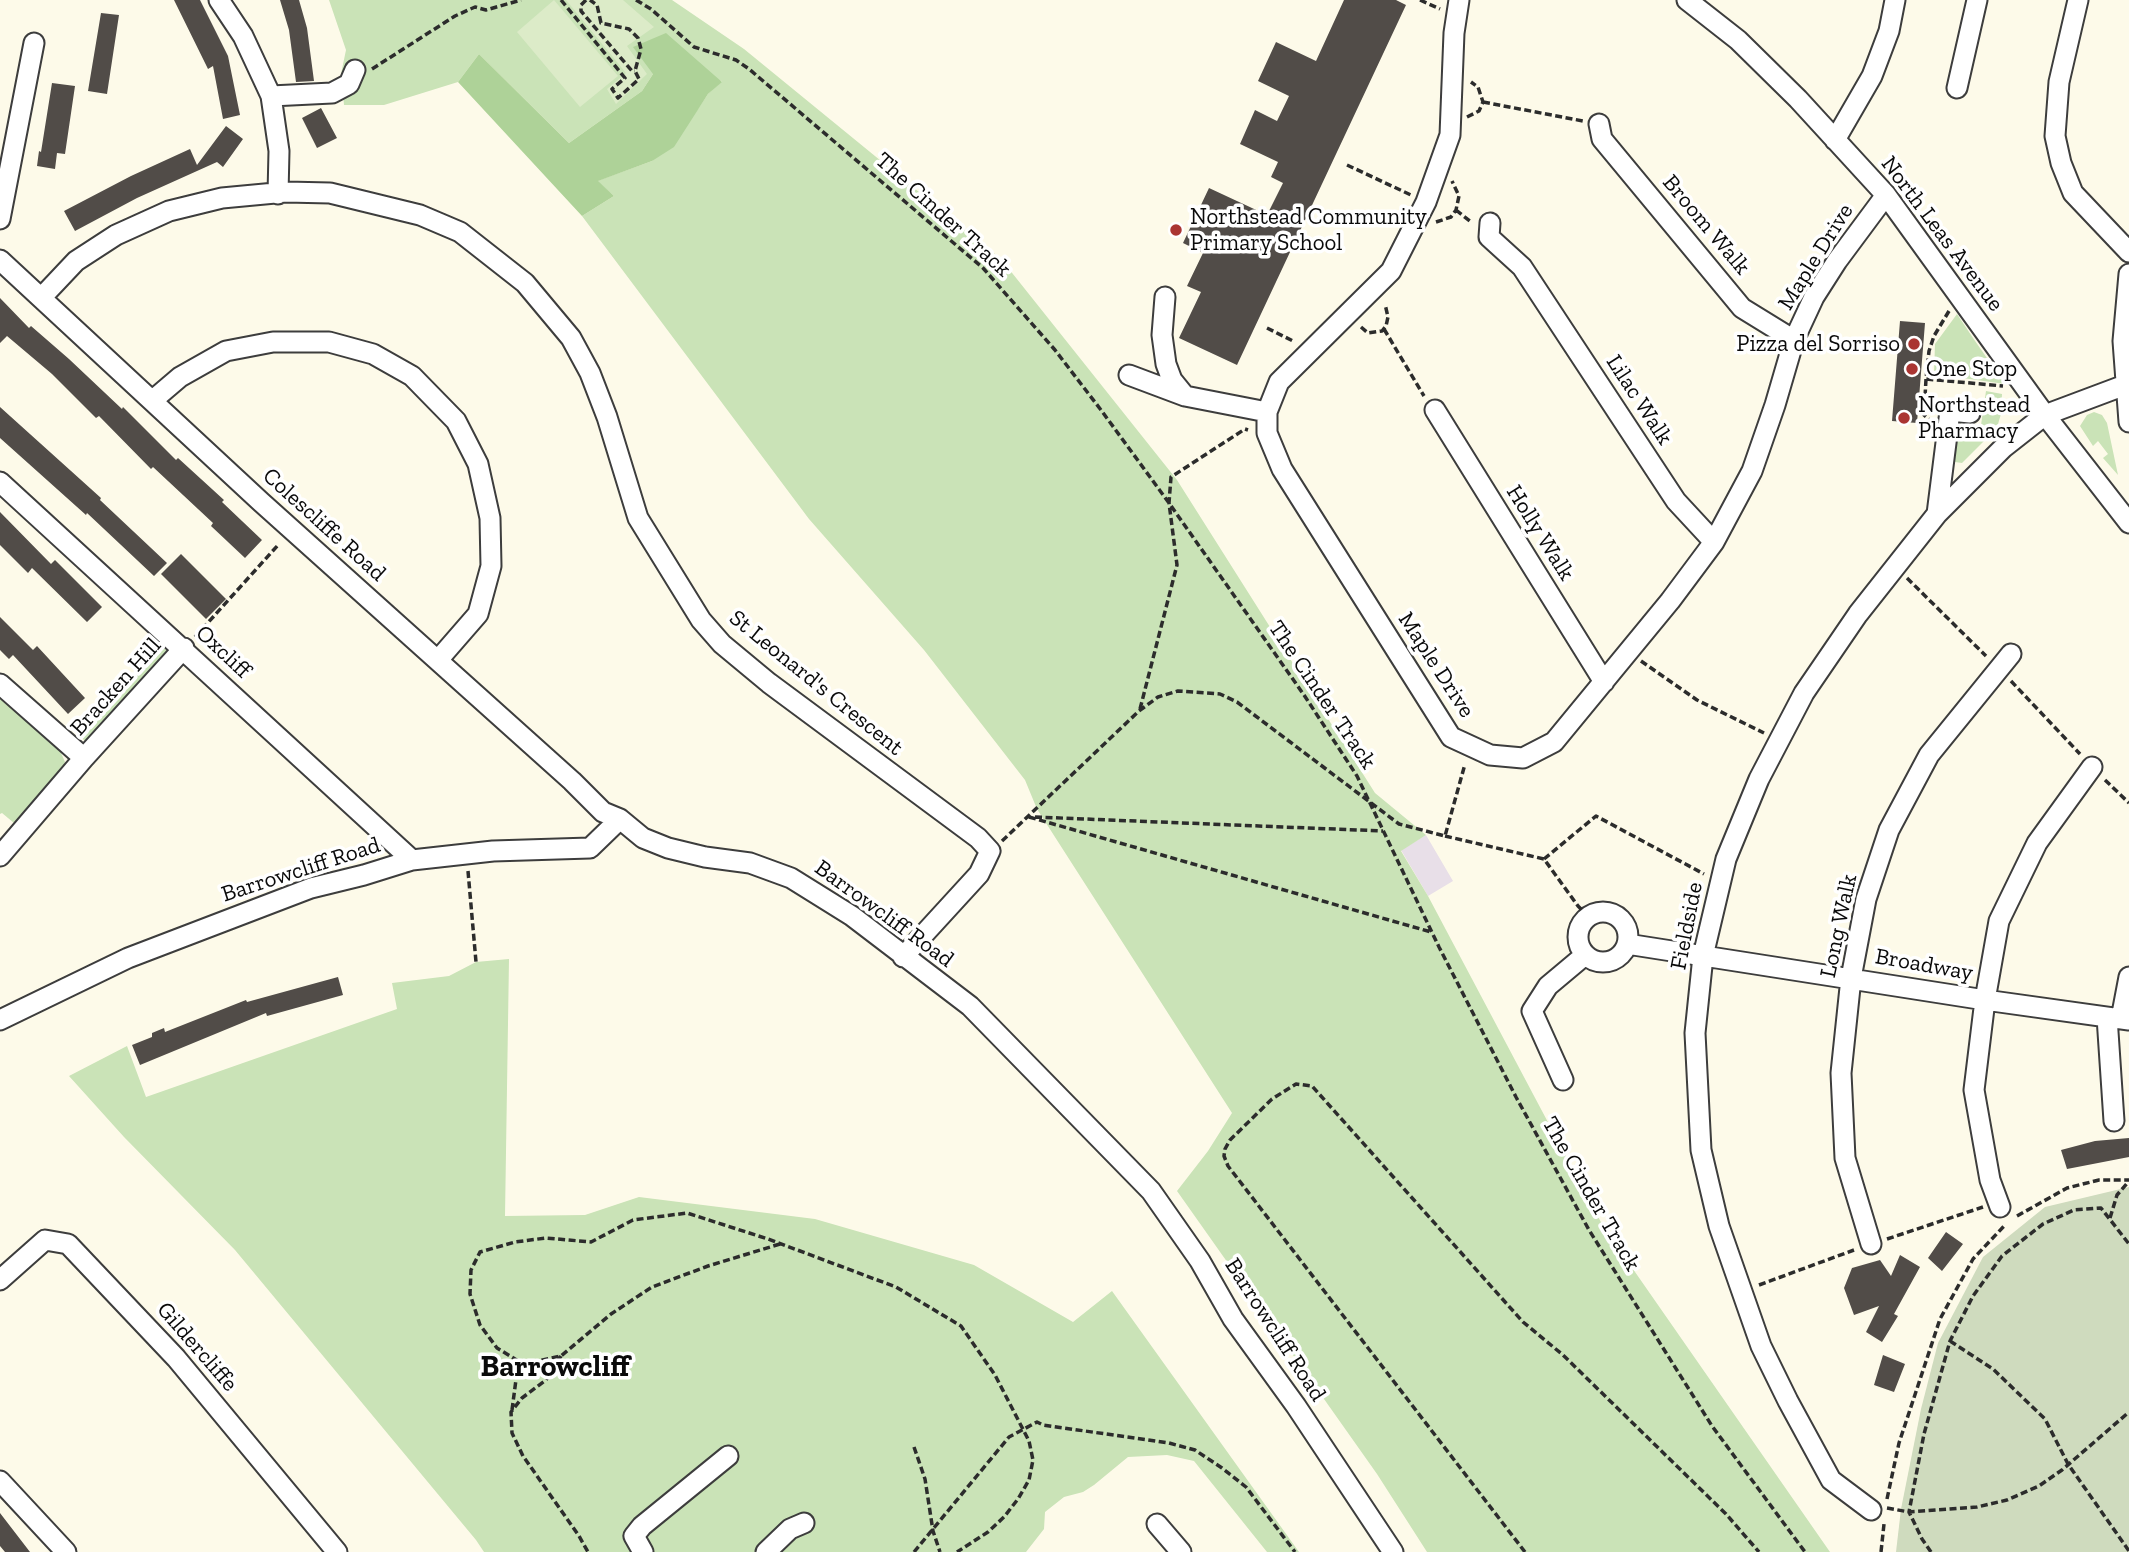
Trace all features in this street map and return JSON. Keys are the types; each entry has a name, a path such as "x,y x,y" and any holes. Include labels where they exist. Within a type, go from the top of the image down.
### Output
{"street":[{"path":"219,0 243,36 271,96 279,151 278,194"},
{"name":"Maple Drive","path":"1460,0 1454,33 1450,135 1426,202 1391,271 1279,382 1266,412 1267,433 1282,469 1451,737 1470,746 1490,754 1523,758 1554,742 1714,542 1752,471 1794,340 1814,297 1886,195"},
{"name":"North Leas Avenue","path":"1687,0 1738,40 1798,99 1886,195 2045,415 2129,523"},
{"path":"1835,140 1872,76 1889,31 1895,0"},
{"path":"1957,88 1977,0"},
{"path":"2078,0 2059,82 2054,136 2073,193 2129,252"},
{"path":"0,219 34,43"},
{"path":"271,96 332,93 352,77"},
{"name":"Broom Walk","path":"1599,124 1602,139 1742,308 1794,340"},
{"name":"St Leonard's Crescent","path":"42,297 76,261 116,235 169,211 222,198 286,192 330,193 420,215 460,232 525,283 571,338 590,373 607,417 638,518 701,620 722,644 769,683 978,838 990,851"},
{"name":"Lilac Walk","path":"1490,223 1489,237 1522,267 1531,279 1676,501 1714,542"},
{"name":"Colescliffe Road","path":"0,260 603,812 620,819"},
{"path":"2129,274 2123,341 2124,385 2129,422"},
{"path":"1165,297 1162,335 1166,364 1172,380 1185,396"},
{"path":"153,400 180,377 226,351 273,342 329,341 373,354 412,376 456,421 478,464 490,518 491,566 478,614 438,660"},
{"path":"1129,375 1185,396 1266,412"},
{"name":"Fieldside","path":"1878,1509 1831,1480 1761,1346 1719,1226 1701,1150 1695,1033 1703,956 1726,859 1759,779 1804,693 1858,614 1937,514 2003,448 2045,415 2124,385"},
{"name":"Holly Walk","path":"1435,411 1604,682"},
{"path":"1937,514 1950,411 1970,414"},
{"name":"Oxcliff","path":"0,482 412,860"},
{"name":"Bracken Hill","path":"0,856 184,648"},
{"name":"Long Walk","path":"1871,1244 1845,1158 1841,1073 1851,978 1866,899 1889,830 1929,755 2011,654"},
{"name":"Bracken Hill","path":"0,684 84,758"},
{"path":"2000,1207 1990,1180 1973,1090 1999,921 2037,843 2092,766"},
{"name":"Barrowcliff Road","path":"0,1020 128,958 311,888 412,860 493,851 590,848 620,819 643,838 668,848 705,858 750,863 791,878 852,916 970,1006 1151,1191 1200,1261 1233,1319 1296,1406 1393,1552"},
{"path":"903,957 979,874 990,851"},
{"path":"1605,912 1614,914 1626,927 1627,944 1617,958 1600,963 1585,956 1580,950 1577,935 1588,916 1605,912"},
{"name":"Broadway","path":"1627,944 2119,1019"},
{"path":"1563,1080 1532,1011 1548,986 1585,956"},
{"path":"2114,1121 2119,1019 2129,977"},
{"name":"Gildercliffe","path":"0,1280 45,1240 68,1244 176,1358 337,1552"},
{"path":"643,1552 634,1536 728,1456"},
{"path":"0,1481 66,1552"},
{"path":"766,1552 790,1529 804,1523"},
{"path":"1157,1524 1181,1552"}],"path":[{"path":"352,77 455,16 475,7 486,10 521,0"},
{"path":"561,0 625,78 612,89 618,97 639,79 582,11 581,5 588,0 597,5 601,23 629,29 638,38 641,49 635,71"},
{"name":"The Cinder Track","path":"636,0 651,9 694,47 736,60 749,69 983,268 1055,350 1169,503 1304,695 1357,776 1432,932 1516,1097 1588,1230 1712,1426 1805,1552"},
{"path":"1483,102 1599,124"},
{"path":"1347,165 1426,202"},
{"path":"1373,289 1387,307 1388,317 1384,329 1435,411"},
{"path":"1959,296 1934,336 1929,351 1926,379 2026,388"},
{"path":"1349,312 1367,333 1384,329"},
{"path":"1267,328 1310,350"},
{"path":"1139,711 1177,565 1169,503 1171,477 1245,429 1267,433"},
{"path":"184,648 292,530"},
{"path":"1628,652 1697,700 1779,740"},
{"path":"990,851 1139,711 1158,697 1178,691 1220,694 1237,702 1399,824 1545,859 1588,916"},
{"path":"1446,836 1470,746"},
{"path":"1545,859 1596,816 1721,883"},
{"path":"1029,817 1383,831"},
{"path":"1029,817 1432,932"},
{"path":"468,871 476,962"},
{"path":"1525,1552 1228,1166 1224,1149 1230,1140 1272,1099 1296,1084 1311,1086 1523,1322 1563,1355 1726,1514 1759,1552"},
{"path":"1881,1552 1878,1509 1887,1489 1899,1443 1940,1319 1973,1259 2010,1220 2067,1188 2099,1180 2129,1180"},
{"path":"2110,1218 2116,1195 2129,1180"},
{"path":"1931,1552 1909,1512 1924,1434 1950,1341 1973,1296 2002,1256 2043,1224 2074,1210 2101,1208 2129,1244"},
{"path":"561,1356 523,1364 498,1348 480,1325 470,1294 471,1270 480,1252 515,1242 546,1238 591,1242 633,1220 687,1213 896,1287 961,1326 995,1375 1029,1441 1033,1460 1029,1480 1004,1517 988,1532 957,1552"},
{"path":"511,1412 522,1398 546,1380 561,1356 611,1314 652,1287 780,1244"},
{"path":"1950,1341 1993,1368 2045,1419 2068,1464 2129,1551"},
{"path":"514,1359 517,1372 511,1412 512,1433 523,1456 589,1552"},
{"path":"1878,1509 1909,1512 1977,1507 2007,1500 2039,1486 2129,1412"},
{"path":"914,1552 1009,1437 1023,1427 1037,1422 1169,1443 1195,1450 1246,1487 1295,1552"},
{"path":"914,1447 925,1479 933,1531 940,1552"}],"shaded area":[{"path":"1426,835 1453,881 1428,896 1401,850"}],"green space":[{"path":"329,0 672,0 744,49 1001,259 1177,480 1375,793 1426,835 1401,851 1428,896 1603,1226 1830,1552 1427,1552 1377,1474 1177,1191 1208,1151 1232,1113 1037,809 1025,780 924,650 809,519 582,216 614,196 597,181 652,161 722,81 653,74 642,91 569,143 479,54 458,82 384,105 344,105 341,74 346,50"},
{"path":"554,0 618,76 580,107 517,32"},
{"path":"566,0 623,0 654,27 627,46 647,74 616,104 607,89 626,73"},
{"path":"666,33 722,82 708,94 674,147 652,161 598,181 614,196 582,216 458,82 479,54 569,143 642,91 653,74 633,47"},
{"path":"1957,314 2005,384 1934,374 1935,344"},
{"path":"1986,391 2002,394 1998,424 1962,463 1955,462 1951,458 1953,425 1959,422 1981,425"},
{"path":"2094,412 2102,415 2107,423 2118,475 2103,458 2108,454 2098,441 2093,446 2080,426 2087,415"},
{"path":"162,646 168,652 86,742 80,736"},
{"path":"0,695 58,746 65,762 62,772 14,823 0,814"},
{"path":"509,959 505,1216 585,1215 639,1197 815,1219 974,1265 1073,1322 1112,1291 1299,1552 1267,1552 1194,1461 1167,1455 1128,1457 1083,1492 1064,1497 1045,1512 1044,1529 1026,1552 484,1552 235,1250 124,1137 69,1076 127,1046 146,1097 397,1009 392,983 449,976 476,962"},
{"path":"2129,1187 2129,1552 1896,1552 1901,1509 1921,1409 1938,1343 1983,1257 2045,1207"}],"building":[{"path":"174,0 200,0 228,56 240,115 223,119 213,66 208,69"},
{"path":"280,0 299,0 307,28 314,81 296,82 289,30"},
{"path":"1344,0 1396,0 1406,5 1237,365 1179,338 1201,292 1187,286 1203,253 1183,243 1209,188 1267,215 1283,183 1271,177 1278,162 1240,144 1255,110 1277,121 1289,96 1258,81 1276,42 1316,61"},
{"path":"101,13 119,15 107,94 88,91"},
{"path":"52,83 75,86 65,154 57,153 55,169 37,166"},
{"path":"321,108 337,138 317,148 302,118"},
{"path":"226,126 243,139 223,167 217,162 137,198 75,231 64,211 190,149 197,165"},
{"path":"0,298 29,328 31,326 69,359 122,409 123,407 176,460 178,458 224,500 222,502 262,540 245,558 211,526 213,523 153,467 151,469 99,416 96,418 52,374 7,336 0,343"},
{"path":"1900,321 1925,323 1917,423 1892,421"},
{"path":"0,407 101,498 100,500 167,563 154,576 87,513 86,515 0,438"},
{"path":"0,512 51,564 55,560 102,607 87,622 32,568 28,573 0,545"},
{"path":"181,554 226,599 206,619 161,574"},
{"path":"0,617 33,650 37,646 85,698 68,714 13,655 9,659 0,650"},
{"path":"338,977 343,995 267,1016 266,1013 140,1065 132,1045 152,1037 152,1033 164,1028 165,1032 246,1000 247,1002"},
{"path":"2129,1138 2129,1157 2067,1169 2061,1150 2095,1141"},
{"path":"1946,1232 1963,1244 1942,1271 1928,1258"},
{"path":"1900,1255 1920,1267 1894,1314 1898,1316 1882,1342 1866,1332 1879,1306 1854,1315 1844,1288 1852,1268 1880,1260 1891,1276"},
{"path":"1883,1355 1905,1364 1894,1392 1874,1385"},
{"path":"0,1513 30,1552 5,1552 0,1546"}],"place":[{"name":"Northstead Community Primary School","path":"1176,230"},
{"name":"Pizza del Sorriso","path":"1914,344"},
{"name":"One Stop","path":"1912,369"},
{"name":"Northstead Pharmacy","path":"1904,418"}],"district":[{"name":"Barrowcliff","path":"555,1367"}]}
